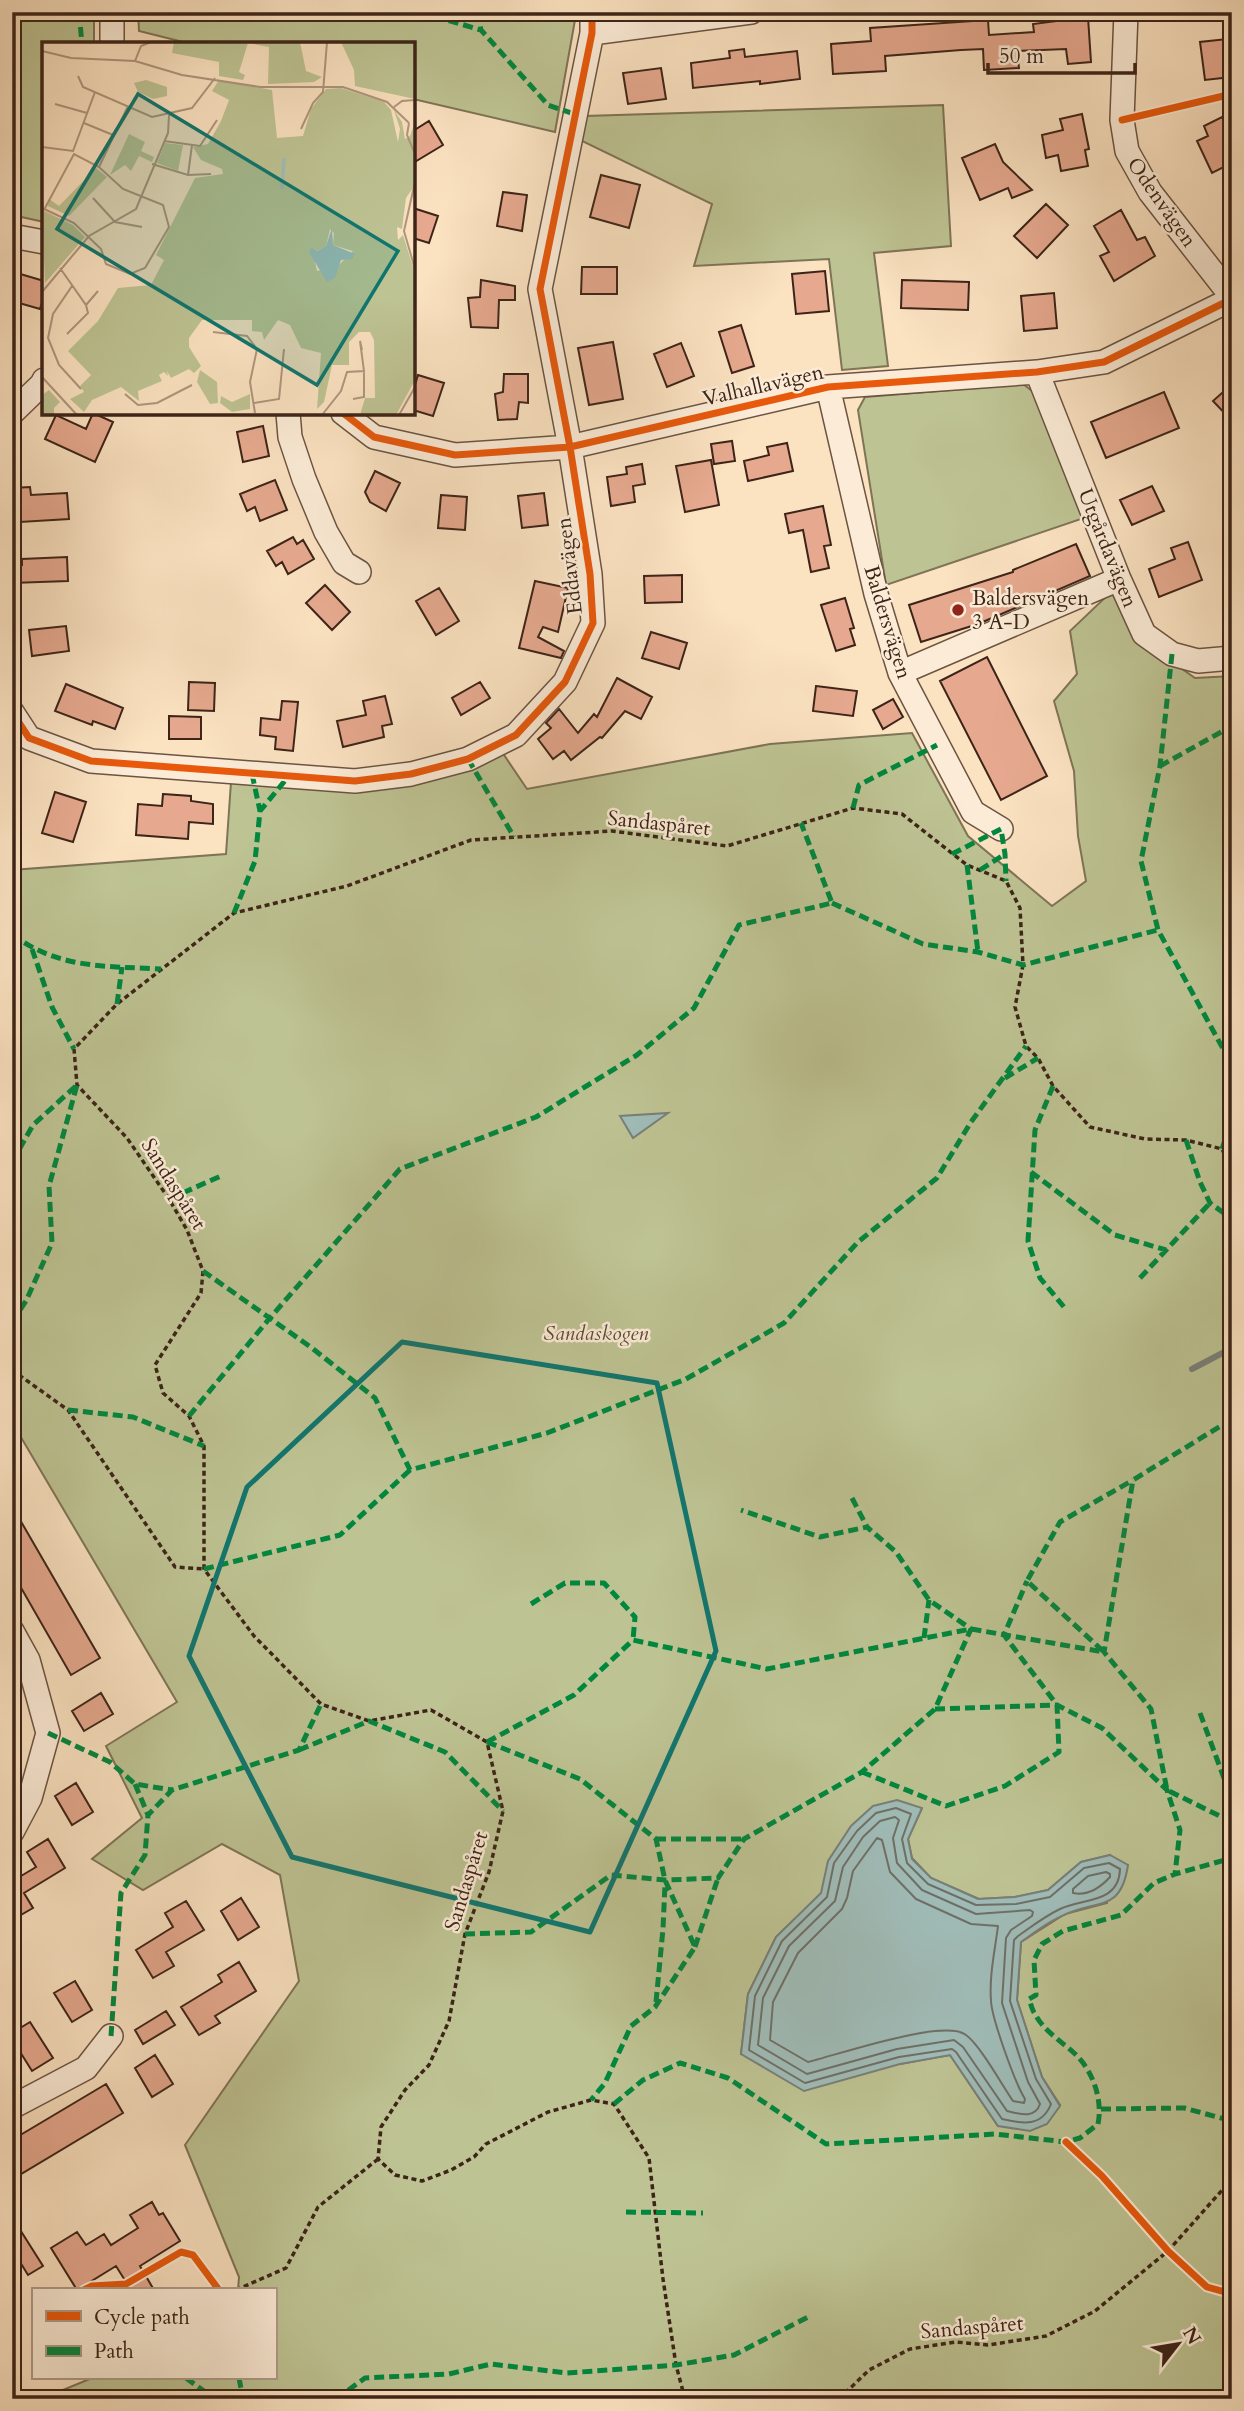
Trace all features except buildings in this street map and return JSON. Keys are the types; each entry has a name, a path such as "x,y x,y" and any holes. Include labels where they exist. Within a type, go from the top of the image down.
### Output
{"street":[{"path":"112,12 112,42"},
{"path":"592,23 751,12"},
{"name":"Odenvägen","path":"1126,12 1122,120 1127,151 1150,192 1232,298"},
{"name":"Eddavägen","path":"12,712 29,738 91,761 355,781 411,775 468,759 516,735 565,682 593,623 590,574 570,447 540,289 592,23"},
{"path":"12,236 42,242"},
{"name":"Valhallavägen","path":"346,415 374,437 455,455 570,447 828,387 1037,372 1104,362 1232,298"},
{"name":"Utgårdavägen","path":"1037,372 1119,579 1144,634 1172,654 1198,661 1232,658"},
{"path":"12,413 42,384"},
{"name":"Baldersvägen","path":"828,387 876,594 900,673 973,812 1002,829"},
{"path":"288,415 290,437 303,480 326,532 344,563 359,572"},
{"path":"900,673 1119,579"},
{"path":"12,1631 28,1660 48,1733 30,1798 12,1832"},
{"path":"12,2107 86,2068 111,2036"}],"path":[{"path":"12,1370 68,1410 175,1567 204,1569"},
{"path":"241,2288 286,2268 318,2207 378,2159 395,2175 422,2180 451,2170 474,2157 486,2144 548,2112 591,2101 614,2104 649,2158 663,2279 676,2365 685,2399"},
{"path":"1160,2241 1178,2260"}],"highlighted area":[{"path":"402,1342 657,1383 716,1651 590,1932 292,1857 189,1656 247,1487"}],"green space":[{"path":"12,12 94,12 94,42 42,42 42,222 12,215"},
{"path":"138,12 486,12 489,19 575,20 555,132 415,99 415,42 183,42 139,31"},
{"path":"943,105 951,246 874,253 888,366 842,370 829,259 694,266 712,204 580,140 585,116"},
{"path":"1023,384 1036,394 1084,518 886,585 858,410 865,397"},
{"name":"Sandaskogen","path":"1112,591 1137,637 1195,678 1232,676 1232,2399 41,2399 87,2380 276,2380 276,2288 238,2288 239,2277 185,2145 299,1981 280,1875 222,1844 143,1890 92,1859 142,1818 106,1746 177,1702 12,1422 12,870 226,854 231,782 356,791 502,752 527,789 770,744 912,733 968,836 1052,906 1086,881 1078,836 1074,771 1054,701 1077,674 1070,631","holes":["922,1808 908,1839 912,1858 931,1878 979,1899 1015,1897 1048,1890 1081,1862 1110,1855 1107,1903 1065,1914 1021,1942 1017,2000 1042,2077 1060,2105 998,2126 950,2055 900,2064 741,2054 748,1994 776,1937 822,1893"]}],"water":[{"path":"668,1113 633,1138 620,1116"},
{"path":"897,1800 922,1808 908,1839 912,1859 931,1878 978,1899 1015,1897 1048,1890 1081,1862 1110,1855 1128,1865 1120,1891 1113,1898 1058,1918 1021,1942 1017,2000 1042,2077 1060,2106 1047,2124 1030,2131 998,2126 950,2055 900,2064 804,2091 741,2054 748,1994 776,1937 821,1893 828,1861 851,1826 873,1806"}],"waterway":[{"path":"1192,1369 1232,1348"}],"marked path":[{"path":"79,12 82,42"},
{"path":"420,12 481,30 548,105 577,115"},
{"path":"477,12 481,30"},
{"path":"1172,654 1160,766 1141,861 1158,930 1227,1056 1232,1080"},
{"path":"1160,766 1232,726"},
{"path":"853,808 859,785 937,745"},
{"path":"468,759 514,837"},
{"path":"252,774 260,811"},
{"path":"234,913 255,861 260,811 288,777"},
{"path":"189,1416 269,1319 400,1169 536,1117 637,1055 694,1008 739,925 832,903 801,823"},
{"path":"952,854 1001,829 1006,881"},
{"path":"980,870 1005,854"},
{"path":"967,865 978,952"},
{"path":"1228,882 1232,883"},
{"path":"832,903 923,944 978,952 1023,965 1158,930"},
{"path":"12,934 29,945 64,960 102,966 161,969"},
{"path":"32,949 52,1007 74,1049"},
{"path":"117,1004 122,967"},
{"path":"203,1271 312,1348 375,1398 410,1470 547,1433 686,1379 784,1323 858,1242 937,1178 971,1122 1026,1046"},
{"path":"1005,1078 1038,1058"},
{"path":"12,1162 33,1125 77,1085"},
{"path":"12,1322 26,1301 52,1243 49,1186 77,1085"},
{"path":"1053,1086 1035,1130 1028,1241 1040,1278 1064,1307"},
{"path":"1222,1149 1232,1119"},
{"path":"1186,1140 1210,1203 1232,1219"},
{"path":"1031,1172 1115,1235 1166,1250"},
{"path":"169,1199 221,1176"},
{"path":"1140,1278 1210,1203"},
{"path":"12,1376 15,1372"},
{"path":"68,1410 133,1417 204,1446"},
{"path":"1232,1419 1133,1480 1104,1652 1151,1709 1167,1790 1232,1822"},
{"path":"204,1569 340,1535 410,1470"},
{"path":"1103,1651 1027,1581 1060,1522 1133,1480"},
{"path":"852,1498 867,1527"},
{"path":"465,1934 531,1932 611,1875 665,1880 718,1878 744,1839 862,1772 935,1709 971,1629 929,1600 896,1552 867,1527 820,1537 741,1510"},
{"path":"862,1772 946,1806 1005,1786 1059,1752 1057,1705 1004,1635 1027,1581"},
{"path":"531,1604 565,1583 604,1583 635,1617 633,1640"},
{"path":"924,1638 929,1600"},
{"path":"487,1742 574,1695 633,1640 767,1669 971,1629 1104,1652"},
{"path":"111,2036 121,1893 145,1855 148,1815 172,1790 299,1750 321,1704"},
{"path":"935,1709 1057,1705 1102,1728 1167,1790 1180,1830 1175,1874"},
{"path":"1200,1713 1232,1800"},
{"path":"299,1750 369,1721 445,1752 503,1811"},
{"path":"48,1733 110,1762 135,1784 172,1790"},
{"path":"487,1742 580,1779 656,1839 665,1880 695,1947 655,2007 631,2026 605,2083 591,2100"},
{"path":"135,1784 148,1815"},
{"path":"656,1839 744,1839"},
{"path":"614,2104 643,2080 680,2063 728,2078 826,2144 995,2134 1066,2142 1080,2138 1098,2124 1098,2095 1081,2060 1038,2020 1032,2009 1029,1999 1036,1995 1034,1960 1042,1944 1063,1931 1121,1915 1154,1883 1175,1874 1232,1858"},
{"path":"695,1947 718,1878"},
{"path":"656,2002 665,1884"},
{"path":"1101,2109 1184,2108 1232,2121"},
{"path":"626,2212 703,2213"},
{"path":"336,2399 365,2378 449,2374 491,2364 567,2373 676,2365 734,2355 808,2317"},
{"path":"189,2380 215,2399"},
{"path":"239,2380 243,2399"}],"cycle path":[{"path":"12,712 29,738 91,761 355,781 411,774 468,759 516,735 565,682 593,623 590,574 570,447 540,289 592,33 592,12"},
{"path":"1122,120 1232,94"},
{"path":"346,415 374,437 455,455 570,447 828,387 1037,372 1104,362 1232,299"},
{"path":"1066,2142 1102,2176 1168,2251 1207,2287 1232,2294"},
{"path":"88,2288 126,2284 181,2252 193,2255 218,2288"}],"place":[{"name":"Baldersvägen 3 A-D","path":"958,610"}]}
